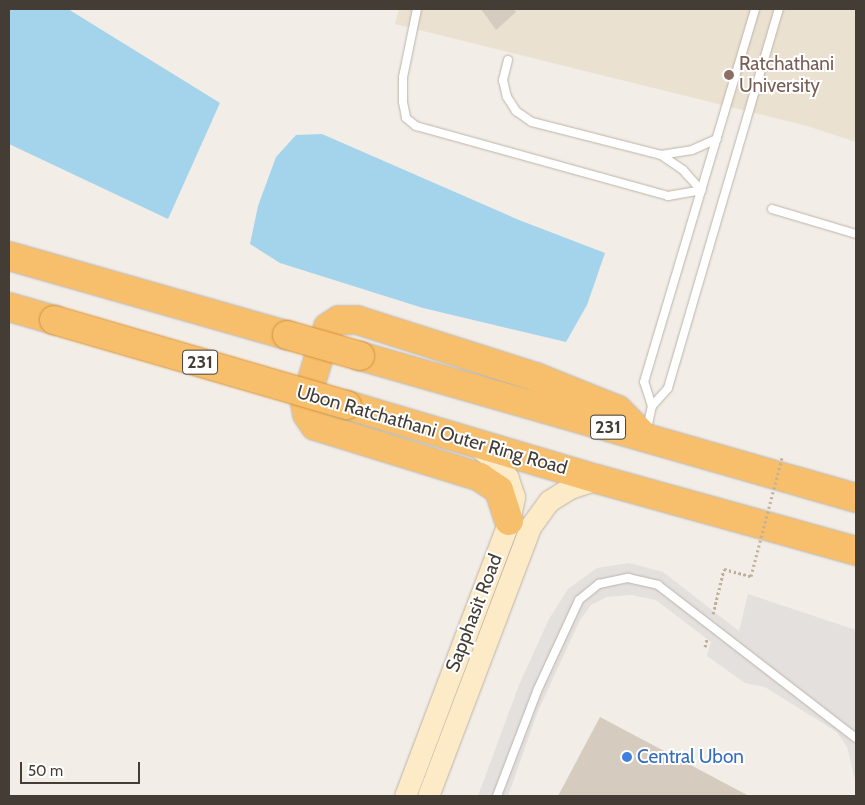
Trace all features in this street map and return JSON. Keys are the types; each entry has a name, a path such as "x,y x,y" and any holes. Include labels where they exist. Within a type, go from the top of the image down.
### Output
{"highway":[{"name":"231","path":"9,256 856,498"},
{"name":"Ubon Ratchathani Outer Ring Road","path":"9,306 597,479 856,551"},
{"path":"509,521 499,490 480,478 315,426 307,414 305,403 328,327 339,320 357,320 536,377 618,410 645,437"}],"main road":[{"name":"Sapphasit Road","path":"405,796 509,521 514,497 508,478 493,459 471,441"},
{"name":"Sapphasit Road","path":"428,796 530,526 549,501 570,488 597,479"}],"lane":[{"path":"417,9 403,77 403,102 406,118 416,126 668,196 701,190"},
{"path":"652,406 644,382 755,9"},
{"path":"645,437 652,406 668,388 779,9"},
{"path":"508,60 503,80 506,97 516,111 532,122 661,155 683,170 701,190"},
{"path":"661,155 692,150 717,139"},
{"path":"772,209 856,234"},
{"path":"497,796 537,691 579,600 599,584 628,578 658,585 856,738"}],"path":[{"path":"705,647 724,569 750,576 782,458"}],"shaded area":[{"name":"Ratchathani University","path":"399,9 856,9 856,142 807,126 395,24"},
{"path":"629,563 663,572 739,631 748,594 856,630 856,784 847,747 837,732 765,687 745,683 707,656 711,642 656,600 631,595 607,597 591,605 580,620 538,711 508,796 478,796 519,685 549,619 568,589 597,568"}],"water":[{"path":"9,9 68,9 220,103 168,219 9,144"},
{"path":"322,134 519,220 605,253 587,305 566,342 423,308 280,263 250,244 258,206 276,157 296,135"}],"building":[{"path":"481,9 513,9 516,12 496,30"},
{"name":"Central Ubon","path":"600,717 749,796 558,796"}],"place":[{"name":"Ratchathani University","path":"729,75"},
{"name":"Central Ubon","path":"627,757"}]}
